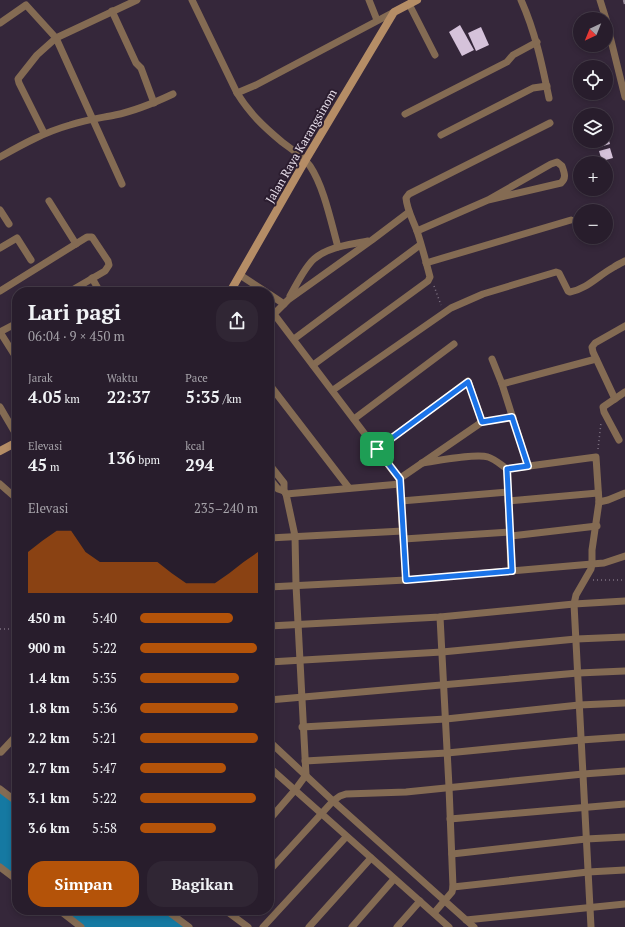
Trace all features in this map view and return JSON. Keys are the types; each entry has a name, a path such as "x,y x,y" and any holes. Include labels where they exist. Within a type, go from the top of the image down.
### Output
{"street":[{"path":"44,133 18,79 37,55 56,38 137,0"},
{"path":"192,0 237,93 252,115 310,166 321,191 338,247"},
{"path":"369,0 377,20"},
{"path":"237,93 256,85 417,0"},
{"path":"520,0 528,16 537,42 549,98"},
{"path":"600,0 604,12"},
{"path":"0,23 25,3 56,38 122,184"},
{"path":"409,4 434,55"},
{"path":"112,12 136,63 141,68 154,103"},
{"name":"Jalan Raya Karangsinom","path":"233,287 305,161 394,12"},
{"path":"405,114 507,62 513,55 537,42"},
{"path":"613,48 625,97"},
{"path":"441,135 533,88 547,86"},
{"path":"0,157 44,133 72,124 116,115 154,103 173,94"},
{"path":"313,364 426,284 430,277 417,231 409,212 406,198 409,194 550,123"},
{"path":"417,231 488,200 557,162 561,164 564,170 564,180 561,183 488,200"},
{"path":"519,182 522,192"},
{"path":"49,201 76,244"},
{"path":"0,210 9,224"},
{"path":"274,314 286,302 409,212"},
{"path":"426,263 571,220"},
{"path":"0,291 76,244 92,237 108,261 109,265 108,268 77,287"},
{"path":"0,248 18,238 31,260"},
{"path":"286,302 302,275 314,259 338,247 372,240"},
{"path":"294,339 420,245"},
{"path":"333,390 443,312 468,300 556,272 560,273 568,291 574,292 625,261"},
{"path":"240,275 258,287"},
{"path":"92,278 97,287"},
{"path":"274,296 286,302"},
{"path":"274,318 294,339 400,481 406,580"},
{"path":"12,325 0,332 12,351"},
{"path":"615,399 592,348 595,343 625,326"},
{"path":"354,419 454,344"},
{"path":"492,359 502,384 528,466"},
{"path":"502,384 596,359"},
{"path":"377,449 468,382 482,422"},
{"path":"274,390 349,488"},
{"path":"619,440 604,412 603,407 625,392"},
{"path":"0,407 12,427"},
{"path":"274,484 285,492 349,488 400,481 422,463 482,422 512,417"},
{"path":"0,451 12,445"},
{"path":"422,463 487,456 507,469 596,457 599,502 592,550 592,564 576,594 574,604 591,927"},
{"path":"507,469 512,571"},
{"path":"274,470 284,483 295,536 302,727 306,775 274,814"},
{"path":"0,484 12,495"},
{"path":"401,500 508,492"},
{"path":"508,501 598,493"},
{"path":"599,502 625,493"},
{"path":"274,538 295,536 510,534 596,526"},
{"path":"274,587 406,580 604,563 625,556"},
{"path":"274,626 440,617 574,604 625,601"},
{"path":"434,913 452,892 453,887 440,617"},
{"path":"274,662 442,652 576,639 625,637"},
{"path":"274,700 578,673 625,671"},
{"path":"302,727 446,719 625,703"},
{"path":"304,761 447,753 581,740 625,738"},
{"path":"1,752 12,739"},
{"path":"274,746 333,801 474,927"},
{"path":"274,772 434,913 445,926"},
{"path":"274,866 333,801 346,794 406,792 583,774 625,772"},
{"path":"0,789 12,798"},
{"path":"450,819 585,806 625,804"},
{"path":"263,927 346,837"},
{"path":"452,854 586,839 625,837"},
{"path":"309,927 371,858"},
{"path":"0,867 12,876"},
{"path":"453,887 588,872 625,870"},
{"path":"352,927 394,879"},
{"path":"397,927 420,901"},
{"path":"466,920 625,904"},
{"path":"65,915 81,927"},
{"path":"173,915 189,927"},
{"path":"234,915 248,927"}],"path":[{"path":"430,277 443,312"},
{"path":"596,457 598,452 601,420 604,412"},
{"path":"586,577 596,580 625,580"},
{"path":"0,629 12,629"}],"water":[{"path":"0,789 12,798 12,876 0,867"},
{"path":"65,915 174,915 190,927 81,927"}],"building":[{"path":"460,25 474,50 462,56 449,32"},
{"path":"481,27 489,45 476,51 468,33"},
{"path":"610,148 612,156 600,156 599,151"}],"railway":[{"path":"624,0 625,4"}],"route":[{"path":"468,382 482,422 512,417 528,466 507,469 512,571 406,580 400,479 377,449 468,382"}]}
